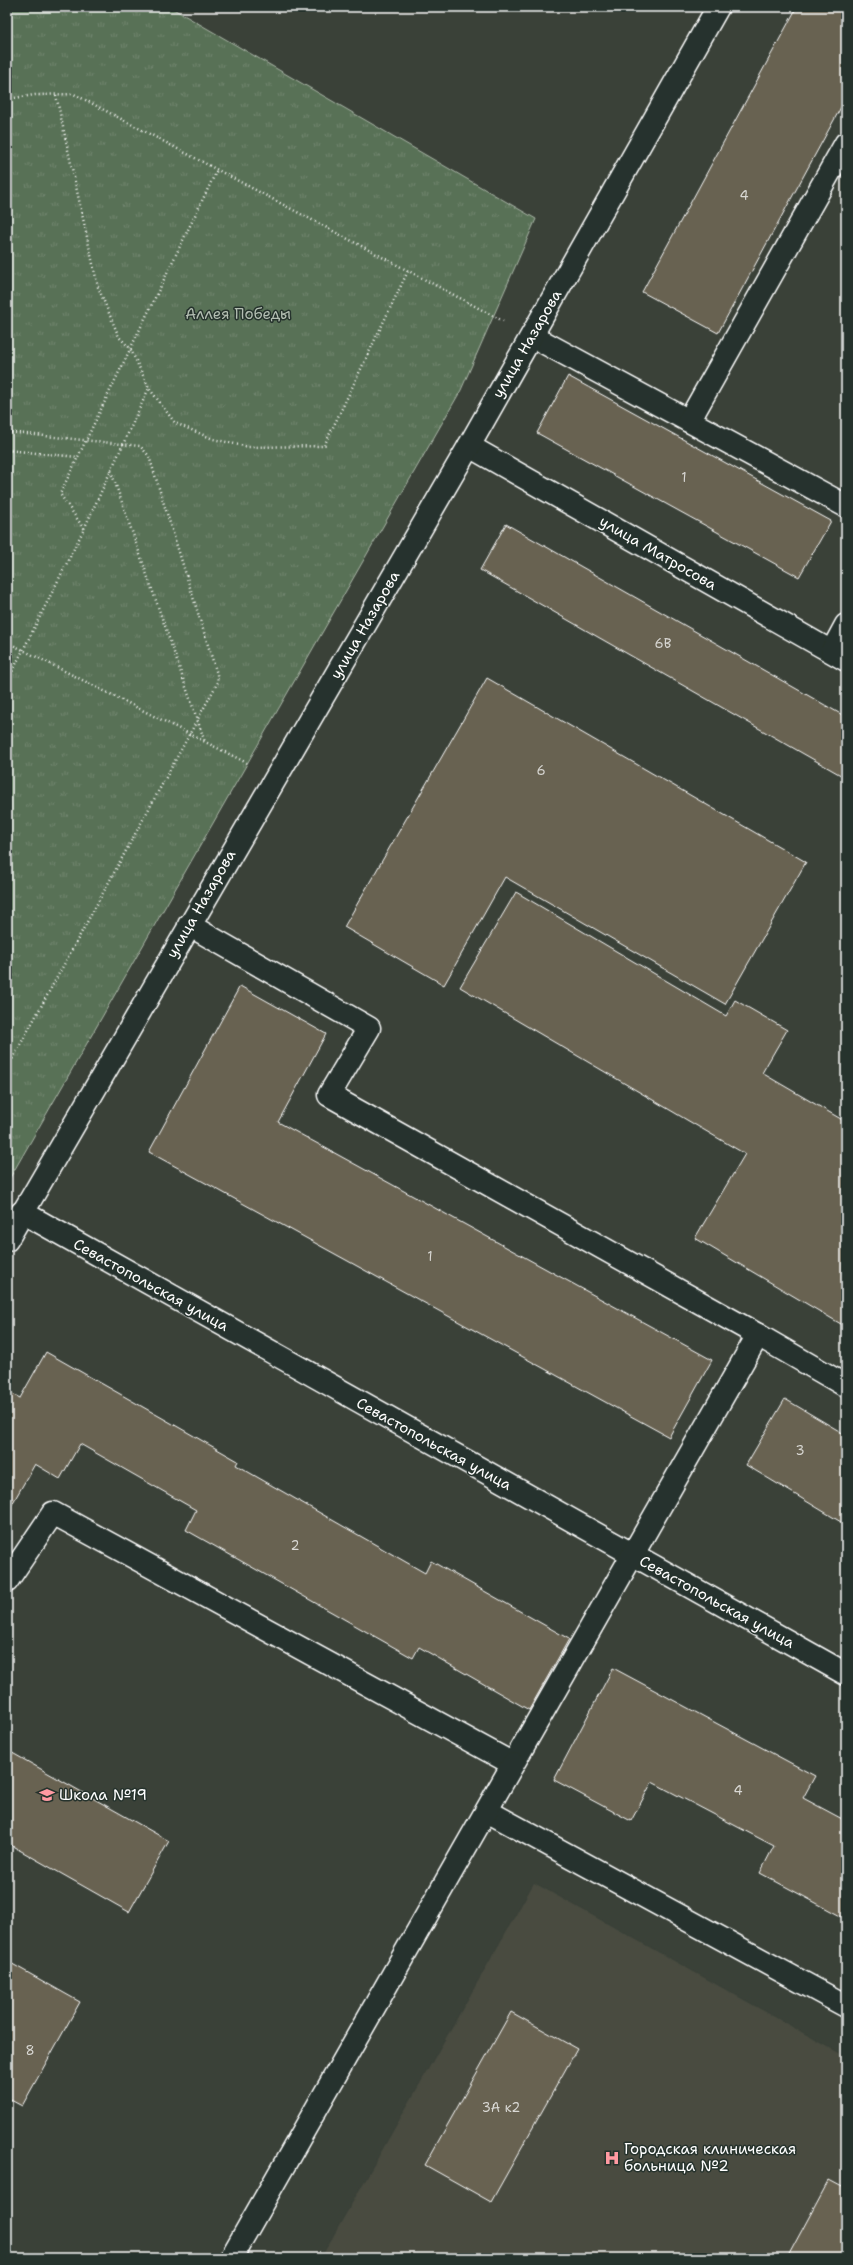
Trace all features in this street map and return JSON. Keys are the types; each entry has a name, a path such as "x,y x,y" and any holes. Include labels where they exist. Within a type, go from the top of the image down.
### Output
{"street":[{"name":"улица Назарова","path":"7,1240 469,446 718,7"},
{"path":"689,421 846,143"},
{"path":"532,336 846,506"},
{"name":"улица Матросова","path":"469,446 839,656"},
{"path":"839,656 846,625"},
{"path":"189,925 369,1028 329,1095 758,1335 846,1386"},
{"name":"Севастопольская улица","path":"22,1212 631,1555 846,1674"},
{"path":"231,2258 487,1812 631,1555 758,1335"},
{"path":"7,1581 53,1513 514,1764"},
{"path":"487,1812 846,2006"}],"path":[{"path":"7,99 74,94 532,336"},
{"path":"56,95 98,287 120,336 130,348 149,388 175,423 213,439 248,448 324,446 408,271"},
{"path":"84,528 60,494 217,170"},
{"path":"7,682 84,528 149,388"},
{"path":"7,432 140,446 149,456 217,674 216,688 7,1069"},
{"path":"7,450 77,457"},
{"path":"111,470 205,742"},
{"path":"7,642 247,763"}],"shaded area":[{"name":"Городская клиническая больница №2","path":"534,1883 846,2057 846,2258 321,2258"}],"green space":[{"name":"Аллея Победы","path":"7,7 170,7 536,219 461,390 7,1183"}],"building":[{"path":"797,7 846,7 846,98 718,333 642,292"},
{"path":"568,376 831,521 799,577 537,433"},
{"path":"506,524 846,717 846,778 480,570"},
{"path":"487,678 806,862 725,1004 505,877 444,985 344,927"},
{"path":"516,892 726,1016 735,1000 787,1030 762,1073 846,1122 846,1327 695,1238 745,1154 460,987"},
{"path":"240,986 326,1034 278,1122 712,1360 669,1437 149,1152"},
{"path":"46,1352 238,1461 236,1465 425,1573 431,1561 569,1639 529,1710 419,1647 413,1658 186,1530 196,1510 80,1444 60,1479 35,1464 7,1513 7,1391 20,1398"},
{"path":"785,1399 846,1435 846,1525 746,1465"},
{"path":"613,1668 815,1776 803,1798 846,1821 846,1919 760,1873 774,1846 652,1782 631,1821 554,1780"},
{"name":"Школа №19","path":"7,1750 169,1841 129,1912 7,1843"},
{"path":"7,1961 80,2002 22,2106 7,2098"},
{"path":"511,2012 577,2049 491,2202 425,2165"},
{"path":"829,2180 846,2189 846,2258 787,2258"}],"place":[{"name":"Школа №19","path":"47,1795"},
{"name":"Городская клиническая больница №2","path":"612,2158"}]}
